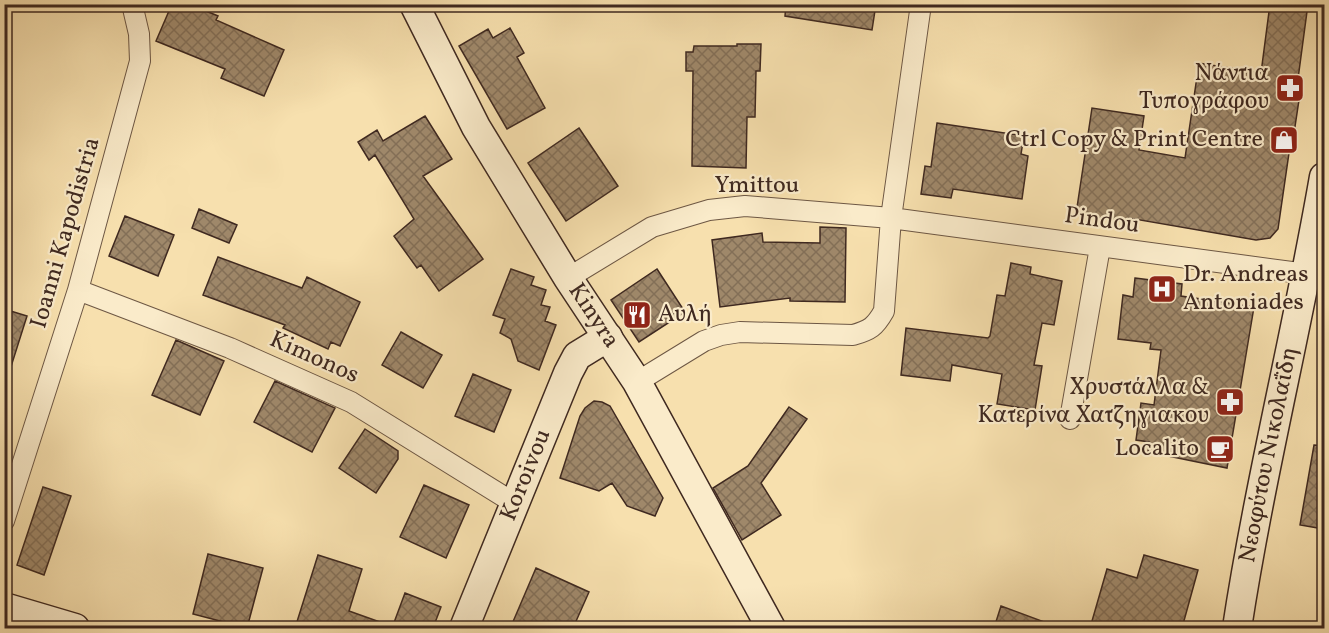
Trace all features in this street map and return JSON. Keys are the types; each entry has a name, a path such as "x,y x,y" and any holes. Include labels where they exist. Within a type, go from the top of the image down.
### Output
{"street":[{"name":"Ioanni Kapodistria","path":"4,521 78,290 140,62 139,34 132,4"},
{"name":"Kinyra","path":"414,4 476,127 568,278 637,382 756,596 771,628"},
{"path":"637,382 704,341 721,335 750,332 853,335 868,331 877,322 884,310 891,218 921,4"},
{"name":"Νεοφύτου Νικολαΐδη","path":"1236,628 1251,538 1307,274 1324,177"},
{"name":"Ymittou","path":"568,278 652,227 710,210 745,206 891,218"},
{"name":"Pindou","path":"891,218 1307,274"},
{"path":"1070,419 1100,246"},
{"name":"Kimonos","path":"78,290 230,348 351,402 514,503"},
{"name":"Koroivou","path":"464,628 568,373 578,356 608,337"},
{"path":"4,607 75,628"}],"building":[{"path":"172,4 189,4 218,16 216,20 284,50 264,96 221,78 225,69 156,41"},
{"path":"786,4 876,4 872,30 785,16"},
{"path":"1270,4 1308,4 1298,79 1302,80 1291,153 1289,153 1278,229 1270,238 1256,240 1129,218 1128,222 1076,214 1092,108 1144,116 1139,150 1185,158 1199,63 1261,73"},
{"path":"510,28 524,53 517,57 545,108 507,129 459,46 488,29 493,38"},
{"path":"737,44 761,44 760,71 756,71 755,117 747,117 746,168 692,166 693,71 686,71 686,52 693,52 694,46 737,46"},
{"path":"425,116 452,159 423,176 483,259 439,291 421,265 417,268 394,236 414,219 375,155 369,160 358,142 377,130 383,141"},
{"path":"937,123 1024,136 1021,154 1028,156 1022,199 953,189 951,198 921,194 925,166 931,167"},
{"path":"579,128 618,186 566,221 528,163"},
{"path":"199,209 237,225 229,243 192,228"},
{"path":"125,216 174,235 158,276 109,256"},
{"path":"820,227 846,228 845,302 790,301 790,298 720,307 712,240 762,233 763,242 820,243"},
{"path":"218,257 302,288 307,277 360,302 340,346 331,342 328,349 283,328 285,325 203,295"},
{"path":"1011,263 1031,267 1030,274 1062,281 1054,325 1042,323 1034,365 1042,366 1035,410 997,404 1002,374 952,365 950,381 901,375 906,328 988,338 990,336 997,295 1005,296"},
{"path":"511,269 534,277 531,285 546,290 541,305 550,307 545,321 556,325 539,370 518,361 511,339 500,333 505,319 493,315"},
{"path":"657,269 685,312 639,342 611,300"},
{"path":"1135,278 1182,284 1181,296 1254,307 1227,468 1148,452 1149,442 1136,440 1141,403 1154,405 1161,350 1150,349 1151,343 1118,339 1123,295 1133,297"},
{"path":"4,309 27,316 9,373 4,372"},
{"path":"401,332 442,355 423,388 382,365"},
{"path":"176,340 224,361 200,415 152,395"},
{"path":"473,374 511,390 494,432 455,416"},
{"path":"275,381 335,408 312,452 254,422"},
{"path":"594,401 610,406 663,498 655,516 627,506 612,483 599,491 560,478 580,416 585,408"},
{"path":"789,407 807,419 761,483 781,515 742,540 713,488 748,466"},
{"path":"365,429 398,451 398,459 376,493 339,468"},
{"path":"1314,445 1324,446 1324,529 1300,525"},
{"path":"424,485 469,505 446,558 400,537"},
{"path":"43,487 71,496 44,575 17,565"},
{"path":"208,554 263,568 247,628 193,614"},
{"path":"318,555 362,569 349,611 391,626 390,628 295,628"},
{"path":"1144,555 1198,570 1182,628 1090,628 1107,569 1137,578"},
{"path":"536,568 589,592 573,628 522,628 512,624"},
{"path":"405,593 441,607 433,628 392,628"},
{"path":"1001,606 1055,626 1055,628 994,628"}],"place":[{"name":"Νάντια Τυπογράφου","path":"1290,88"},
{"name":"Ctrl Copy & Print Centre","path":"1284,140"},
{"name":"Dr. Andreas Antoniades","path":"1162,289"},
{"name":"Αυλή","path":"637,315"},
{"name":"Χρυστάλλα & Κατερίνα Χατζηγιακου","path":"1230,402"},
{"name":"Localito","path":"1220,449"}]}
